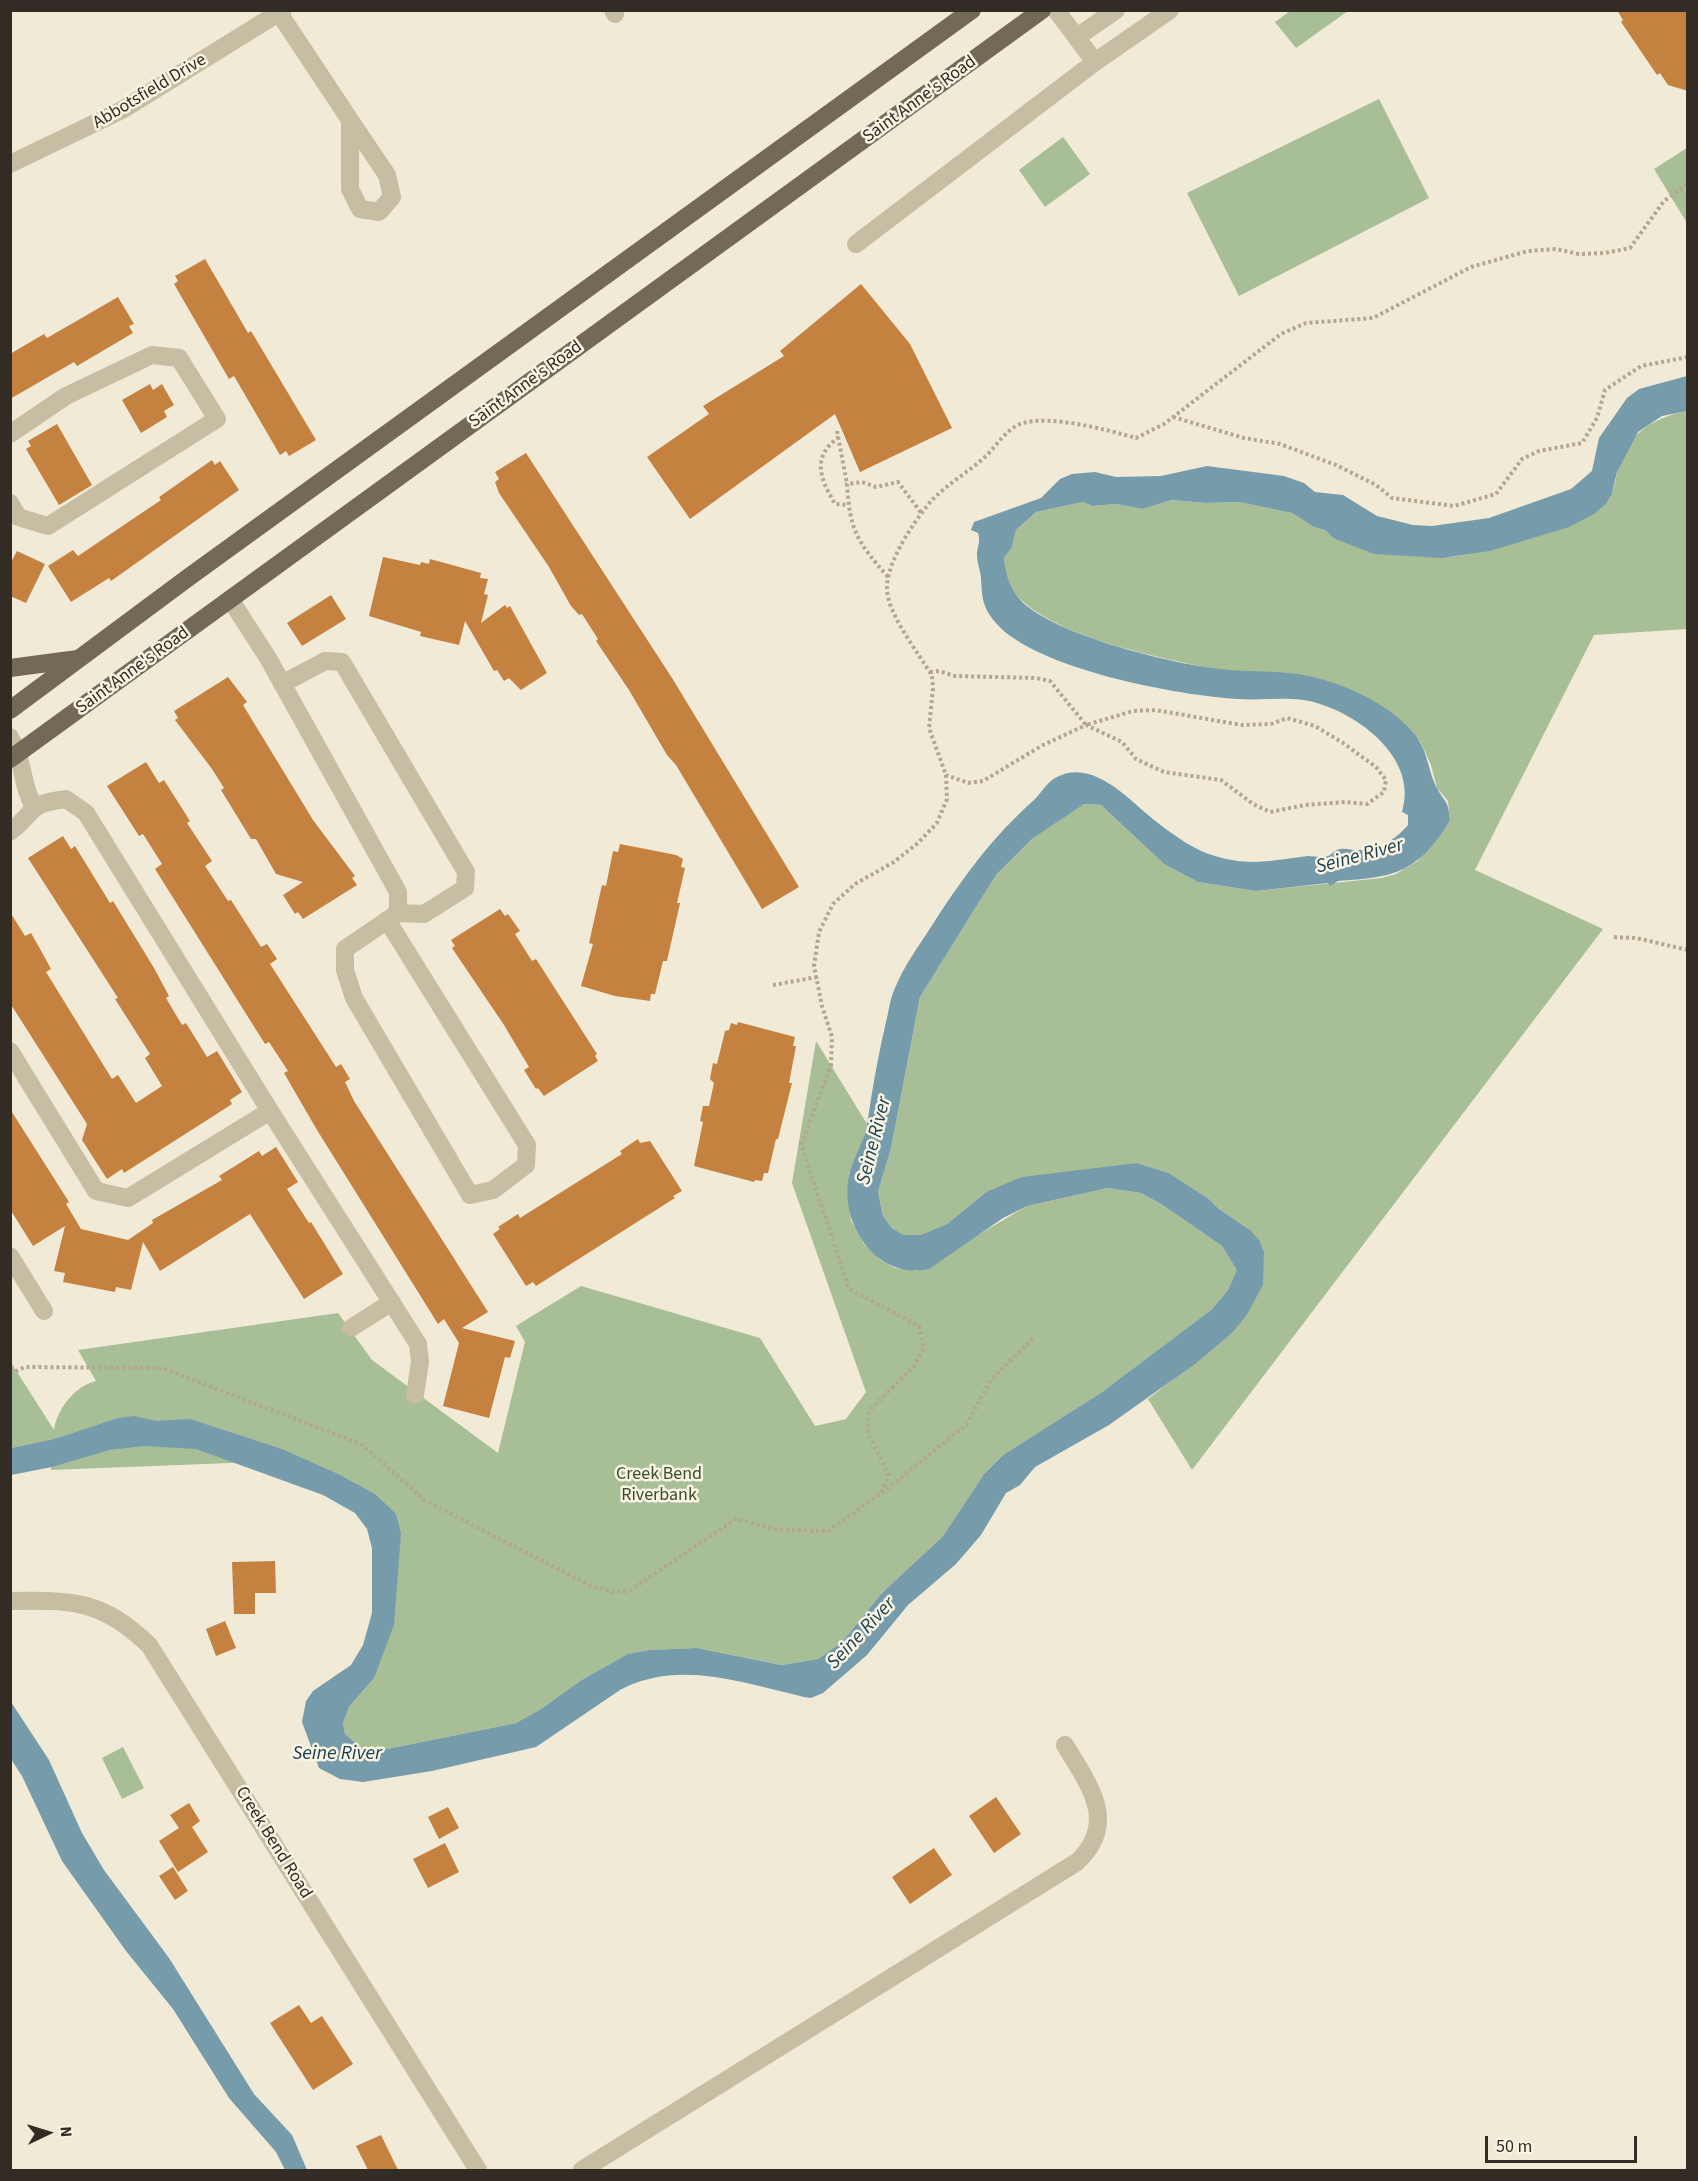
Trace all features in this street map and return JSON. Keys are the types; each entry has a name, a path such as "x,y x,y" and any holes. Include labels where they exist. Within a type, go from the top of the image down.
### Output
{"main road":[{"path":"10,711 189,577 972,10"},
{"name":"Saint Anne's Road","path":"13,749 230,599 1042,10"},
{"path":"10,668 82,659"}],"street":[{"path":"1056,10 1095,62"},
{"path":"1077,37 1116,10"},
{"path":"856,244 1095,62 1170,10"},
{"path":"281,12 350,120"},
{"name":"Abbotsfield Drive","path":"10,164 122,110 281,12"},
{"path":"10,434 66,396 152,355 180,358 217,419 48,526 18,517 10,503"},
{"path":"230,599 282,684 398,892 392,916 527,1145 526,1165 493,1190 470,1195 354,998 345,970 345,949 392,916 424,914 465,888 466,872 342,662 325,661 282,684"},
{"path":"13,749 31,801"},
{"path":"10,782 31,801 66,799 86,813 270,1111 418,1344 420,1362 415,1395"},
{"path":"10,832 31,801"},
{"path":"10,1052 96,1191 128,1198 270,1111"},
{"path":"10,1256 44,1311"},
{"path":"351,1328 392,1302"},
{"name":"Creek Bend Road","path":"10,1601 61,1600 98,1608 127,1624 149,1645 478,2170"},
{"path":"582,2170 1077,1863 1087,1854 1096,1837 1099,1820 1091,1788 1065,1745"}],"path":[{"path":"881,1493 889,1475 867,1433 869,1411 914,1366 924,1348 919,1326 849,1289 801,1144 831,1066 832,1037 822,1006 814,966 819,932 832,904 855,884 894,862 918,843 937,823 947,799 946,775 929,728 933,687 930,672 889,602 888,578 906,537 933,499 986,456 1009,431 1023,423 1038,421 1098,427 1136,438 1173,417 1281,334 1306,323 1373,318 1471,267 1528,251 1556,249 1580,254 1605,253 1630,248 1664,201 1688,184"},
{"path":"1173,417 1244,438 1280,444 1336,465 1376,485 1392,498 1418,499 1454,506 1496,494 1522,459 1539,451 1582,443 1597,418 1605,390 1641,366 1688,357"},
{"path":"837,430 847,484 849,520 856,538 888,578"},
{"path":"839,437 825,447 820,462 826,489 836,504 848,505"},
{"path":"847,484 862,482 876,487 898,482 922,514"},
{"path":"930,672 939,671 955,676 1036,678 1050,681 1086,725 1122,742 1136,759 1164,772 1221,780 1253,804 1270,812 1305,805 1368,804 1384,792 1386,780 1376,767 1315,726 1287,718 1271,724 1242,725 1155,710 1133,711 1086,725 1043,745 983,781 968,783 946,775"},
{"path":"1614,937 1636,938 1688,950"},
{"path":"773,985 817,976"},
{"path":"10,1374 25,1366 162,1368 363,1445 424,1500 591,1586 613,1592 629,1591 736,1519 778,1530 828,1531 881,1493 967,1424 990,1381 1035,1336"}],"green space":[{"path":"1290,11 1348,11 1296,48 1275,22"},
{"path":"1379,99 1429,198 1239,296 1187,193"},
{"path":"1063,137 1090,174 1045,207 1019,170"},
{"path":"1687,148 1687,223 1654,169"},
{"path":"1687,411 1687,629 1594,635 1475,870 1603,929 1192,1470 1148,1399 1232,1333 1250,1230 1169,1173 1137,1163 986,1192 947,1224 922,1235 903,1236 892,1228 883,1216 878,1192 891,1148 920,997 996,875 1032,839 1083,804 1101,805 1164,864 1198,882 1256,891 1382,878 1396,874 1418,861 1450,820 1448,801 1437,788 1431,765 1420,741 1411,730 1382,707 1115,646 1088,637 1039,614 1016,595 1008,580 1004,558 1012,547 1016,530 1036,512 1083,502 1093,506 1116,504 1142,509 1172,500 1205,503 1239,502 1292,513 1314,527 1325,530 1333,538 1427,556 1456,556 1529,539 1579,521 1597,511 1611,495 1621,459 1634,438 1652,423"},
{"name":"Creek Bend Riverbank","path":"816,1041 867,1124 863,1143 849,1174 851,1220 864,1244 882,1261 895,1268 917,1271 1027,1206 1108,1188 1141,1193 1161,1204 1222,1246 1238,1270 1228,1290 1211,1310 1102,1392 1003,1455 984,1474 943,1536 882,1593 842,1642 818,1659 781,1665 697,1648 649,1650 629,1654 580,1681 541,1709 516,1723 382,1750 360,1747 345,1734 343,1723 349,1707 374,1678 401,1533 306,1460 51,1470 53,1439 11,1448 10,1361 54,1430 59,1414 74,1393 96,1381 78,1350 338,1313 372,1360 498,1453 525,1342 516,1326 581,1286 760,1338 815,1426 846,1419 866,1392 792,1183"},
{"path":"123,1747 144,1788 122,1799 102,1758"}],"water":[{"name":"Seine River","path":"1687,376 1687,411 1662,416 1638,432 1617,472 1612,494 1606,504 1594,514 1569,527 1490,551 1442,558 1374,554 1333,538 1325,530 1314,527 1292,513 1239,502 1205,503 1172,500 1142,509 1116,504 1093,506 1083,502 1036,512 1016,530 1012,547 1004,558 1009,582 1017,596 1031,609 1076,632 1133,651 1205,667 1309,676 1337,684 1365,696 1402,721 1417,738 1437,788 1447,805 1450,820 1427,851 1416,862 1404,869 1375,877 1338,881 1330,886 1328,883 1256,891 1198,882 1164,864 1101,805 1084,804 1032,839 996,875 920,997 891,1148 878,1192 883,1216 892,1228 903,1235 921,1235 947,1224 986,1192 1022,1177 1137,1163 1169,1173 1250,1230 1259,1240 1264,1252 1263,1285 1246,1316 1232,1333 1195,1364 1109,1425 1035,1467 1020,1485 1006,1493 981,1535 956,1564 908,1605 867,1655 823,1693 811,1698 735,1680 688,1675 665,1676 642,1681 620,1690 536,1747 432,1771 363,1782 340,1779 319,1768 302,1722 306,1701 313,1691 351,1665 363,1645 372,1613 372,1548 367,1529 355,1513 323,1495 196,1449 144,1446 109,1450 52,1467 11,1475 11,1448 58,1438 118,1418 134,1416 156,1421 190,1419 282,1449 338,1474 375,1494 396,1514 401,1533 394,1625 374,1678 349,1707 343,1723 345,1734 360,1747 382,1750 516,1723 541,1709 580,1681 628,1654 649,1650 697,1648 781,1665 818,1659 842,1642 882,1593 943,1536 984,1474 1003,1455 1102,1392 1211,1310 1228,1290 1237,1270 1222,1246 1161,1204 1141,1193 1108,1188 1027,1206 1003,1218 929,1269 910,1270 893,1266 878,1258 866,1245 856,1230 847,1194 849,1176 865,1132 893,992 907,964 954,893 1004,829 1052,780 1070,773 1084,773 1098,777 1124,794 1185,842 1207,853 1239,861 1262,862 1308,856 1324,857 1339,849 1375,848 1387,843 1408,825 1408,815 1402,812 1405,793 1402,776 1395,759 1370,731 1337,711 1310,701 1213,697 1146,686 1074,666 1042,654 1015,639 996,623 985,607 977,558 979,536 971,530 974,522 1041,498 1060,479 1072,474 1095,472 1116,477 1161,476 1207,466 1284,476 1304,483 1315,492 1343,495 1377,516 1413,525 1432,526 1489,518 1571,489 1592,471 1599,438 1627,398 1639,389"},
{"path":"11,1702 49,1760 82,1833 104,1870 169,1958 254,2094 292,2135 307,2170 285,2170 276,2152 229,2098 173,2009 126,1951 62,1861 22,1776 11,1759"}],"building":[{"path":"1617,10 1688,10 1688,91 1668,85 1660,73 1657,75 1621,22 1623,20"},
{"path":"205,259 248,333 251,331 316,440 289,456 286,451 280,455 234,376 229,379 174,284 178,281 175,276"},
{"path":"861,284 910,344 952,428 860,472 835,414 690,519 647,457 709,414 703,406 784,356 780,351"},
{"path":"118,297 134,324 129,326 133,333 77,366 74,362 10,399 10,354 44,334 47,338"},
{"path":"150,384 153,390 162,384 174,405 164,411 167,417 141,433 122,400"},
{"path":"57,424 92,485 59,505 26,449 31,446 28,441"},
{"path":"526,453 672,678 799,887 762,909 676,765 667,755 629,690 596,641 598,639 582,614 579,615 571,606 549,567 499,493 495,482 499,479 495,472"},
{"path":"212,460 215,465 220,461 239,490 111,581 109,578 71,602 48,566 73,550 78,556 161,500 159,497"},
{"path":"17,551 45,564 26,603 10,596 10,564"},
{"path":"383,557 420,565 421,562 429,564 430,559 481,573 480,578 488,579 484,594 488,595 481,623 505,605 507,608 510,606 547,673 521,690 509,678 504,681 497,670 494,671 465,621 459,645 420,636 421,632 369,616"},
{"path":"331,595 346,619 302,646 287,623"},
{"path":"228,677 247,702 243,705 313,820 355,876 352,878 357,885 303,919 298,912 295,914 283,895 303,882 276,874 256,839 251,839 221,790 224,788 212,769 175,720 178,718 174,711"},
{"path":"146,762 159,783 164,780 190,821 187,823 212,861 205,866 228,901 231,900 261,947 267,944 277,959 270,964 336,1067 341,1064 350,1079 345,1082 354,1101 488,1312 462,1328 515,1341 510,1358 505,1357 489,1418 443,1406 459,1343 444,1319 438,1324 317,1130 284,1073 288,1071 269,1042 265,1044 155,869 162,864 143,834 139,836 107,786"},
{"path":"63,836 71,849 75,846 110,903 113,901 154,968 169,996 166,998 182,1025 186,1023 207,1057 217,1051 242,1092 230,1100 232,1104 201,1124 124,1173 122,1169 107,1179 82,1140 87,1124 10,1003 10,912 25,936 31,933 51,969 46,972 112,1079 118,1075 136,1103 162,1086 145,1058 150,1054 115,999 118,998 28,858"},
{"path":"620,844 676,855 683,859 681,867 685,868 667,961 663,961 655,994 651,994 650,1001 615,996 581,986 593,944 589,943 602,885 606,886 613,851 618,852"},
{"path":"500,909 505,916 508,914 520,931 515,934 532,961 536,959 597,1054 595,1056 598,1061 544,1096 538,1088 536,1089 524,1070 529,1067 504,1025 452,948 455,946 451,940"},
{"path":"738,1022 795,1037 793,1046 796,1046 789,1083 792,1083 768,1173 764,1173 762,1181 755,1180 754,1182 694,1166 703,1122 700,1121 703,1106 709,1106 714,1083 710,1079 713,1063 717,1064 725,1031 729,1030 731,1023 737,1025"},
{"path":"10,1109 69,1202 66,1204 81,1229 128,1240 153,1223 152,1220 222,1180 219,1176 259,1151 262,1156 276,1147 298,1182 287,1189 309,1223 311,1222 343,1274 304,1299 250,1214 160,1271 143,1242 131,1290 116,1287 115,1292 63,1282 65,1273 54,1271 65,1226 33,1246 10,1209"},
{"path":"638,1139 640,1143 650,1141 682,1191 673,1196 675,1198 536,1286 533,1282 526,1286 493,1234 500,1229 498,1227 518,1214 520,1218 622,1154 620,1151"},
{"path":"275,1561 276,1593 255,1593 255,1614 234,1614 232,1562"},
{"path":"225,1621 236,1648 216,1656 206,1629"},
{"path":"996,1797 1021,1834 994,1853 969,1816"},
{"path":"189,1803 200,1821 192,1827 208,1852 178,1872 159,1841 179,1828 170,1815"},
{"path":"448,1807 459,1828 439,1839 428,1817"},
{"path":"445,1843 459,1872 428,1888 413,1859"},
{"path":"934,1848 952,1875 910,1904 892,1877"},
{"path":"173,1867 188,1891 175,1900 159,1876"},
{"path":"299,2005 311,2023 322,2016 353,2064 313,2090 270,2023"},
{"path":"381,2135 398,2170 368,2170 356,2146"}]}
